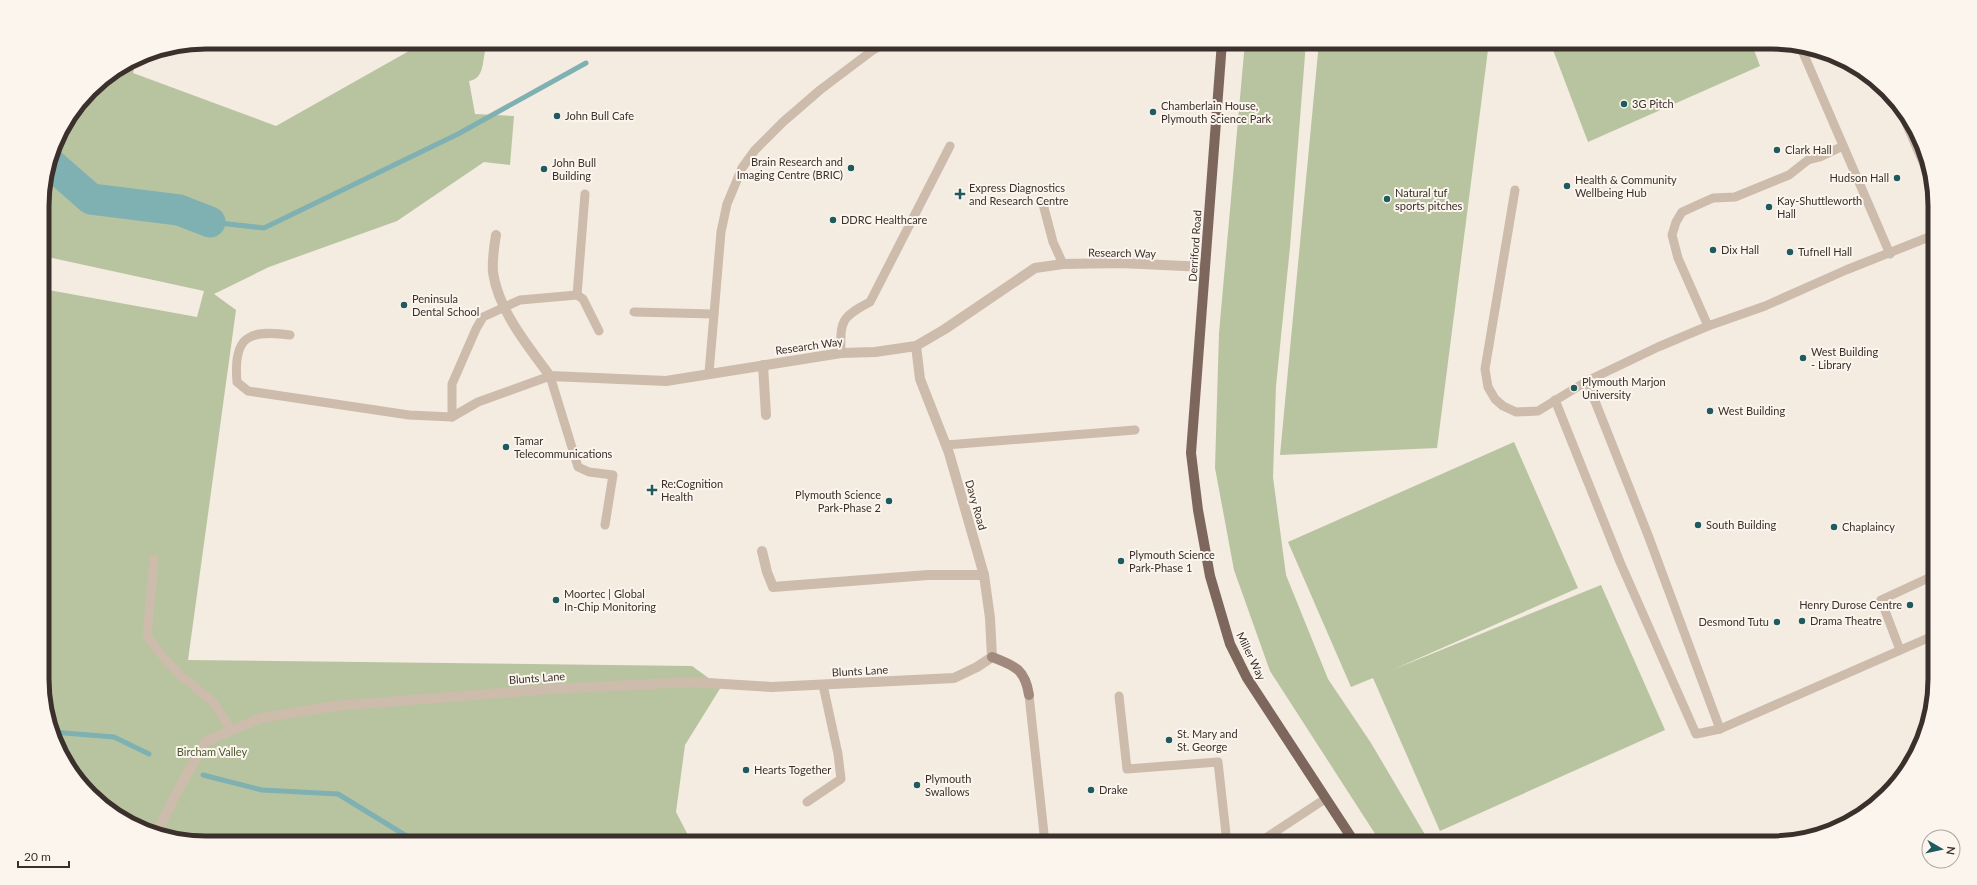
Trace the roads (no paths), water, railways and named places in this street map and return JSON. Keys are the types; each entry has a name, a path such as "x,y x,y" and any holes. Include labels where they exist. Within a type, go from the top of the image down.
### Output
{"main road":[{"name":"Derriford Road","path":"1191,453 1221,49"},
{"name":"Miller Way","path":"1191,453 1198,510 1210,576 1230,644 1247,678 1350,836"}],"street":[{"path":"496,235 493,257 493,272 505,308 522,337 550,376"},
{"name":"Research Way","path":"550,376 666,381 841,353 875,352 916,346 945,329 1035,268 1063,264 1121,264 1205,267"},
{"name":"Davy Road","path":"916,346 920,379 946,445 984,575 990,618 992,657"},
{"path":"763,365 766,415"},
{"path":"762,551 767,572 773,587 928,575 984,575"},
{"path":"992,657 1011,664 1020,671 1026,678 1029,695"},
{"name":"Blunts Lane","path":"159,829 175,795 206,741 260,718 335,706 656,683 692,682 772,687 954,678 977,667 992,657"}],"lane":[{"path":"709,374 721,232 726,204 742,168 755,150 814,94 875,49"},
{"path":"1803,52 1890,254"},
{"path":"841,353 840,329 842,323 858,308 870,302 950,146"},
{"path":"1708,326 1678,258 1672,235 1676,222 1682,212 1713,198 1735,197 1789,174 1808,160 1820,157 1843,146"},
{"path":"1515,190 1485,369 1488,387 1495,399 1503,406 1516,412 1538,411 1588,381 1708,326 1765,306 1846,270 1890,254 1928,238"},
{"path":"577,295 585,194"},
{"path":"1043,204 1053,242 1063,264"},
{"path":"452,417 452,384 476,329 483,317 520,300 577,295 583,299 599,331"},
{"path":"634,312 714,314"},
{"path":"290,335 270,332 252,335 240,344 235,362 237,382 248,391 409,415 452,417 478,402 550,376 578,467 588,472 613,475 605,525"},
{"path":"1588,381 1648,535 1720,729"},
{"path":"1555,400 1620,562 1696,734 1720,729 1928,638"},
{"path":"946,445 1135,430"},
{"path":"154,559 147,636 180,675 213,702 231,730"},
{"path":"1900,650 1881,600 1928,579"},
{"path":"806,802 841,779 838,754 823,685"},
{"path":"1029,695 1044,836"},
{"path":"1119,696 1127,769 1218,762 1226,836"},
{"path":"1269,836 1326,799"}],"waterway":[{"path":"210,222 264,228 458,134 586,63"},
{"path":"54,167 91,199 179,210 210,222"},
{"path":"58,733 114,737 149,754"},
{"path":"203,775 262,790 338,794 407,836"}],"place":[{"name":"3G Pitch","path":"1624,104"},
{"name":"Chamberlain House, Plymouth Science Park","path":"1153,112"},
{"name":"John Bull Cafe","path":"557,116"},
{"name":"Clark Hall","path":"1777,150"},
{"name":"Brain Research and Imaging Centre (BRIC)","path":"851,168"},
{"name":"John Bull Building","path":"544,169"},
{"name":"Hudson Hall","path":"1897,178"},
{"name":"Health & Community Wellbeing Hub","path":"1567,186"},
{"name":"Express Diagnostics and Research Centre","path":"960,194"},
{"name":"Natural tuf sports pitches","path":"1387,199"},
{"name":"Kay-Shuttleworth Hall","path":"1769,207"},
{"name":"DDRC Healthcare","path":"833,220"},
{"name":"Dix Hall","path":"1713,250"},
{"name":"Tufnell Hall","path":"1790,252"},
{"name":"Peninsula Dental School","path":"404,305"},
{"name":"West Building - Library","path":"1803,358"},
{"name":"Plymouth Marjon University","path":"1574,388"},
{"name":"West Building","path":"1710,411"},
{"name":"Tamar Telecommunications","path":"506,447"},
{"name":"Re:Cognition Health","path":"652,490"},
{"name":"Plymouth Science Park-Phase 2","path":"889,501"},
{"name":"South Building","path":"1698,525"},
{"name":"Chaplaincy","path":"1834,527"},
{"name":"Plymouth Science Park-Phase 1","path":"1121,561"},
{"name":"Moortec | Global In-Chip Monitoring","path":"556,600"},
{"name":"Henry Durose Centre","path":"1910,605"},
{"name":"Drama Theatre","path":"1802,621"},
{"name":"Desmond Tutu","path":"1777,622"},
{"name":"St. Mary and St. George","path":"1169,740"},
{"name":"Hearts Together","path":"746,770"},
{"name":"Plymouth Swallows","path":"917,785"},
{"name":"Drake","path":"1091,790"}],"park label":[{"name":"Bircham Valley","path":"212,752"}]}
